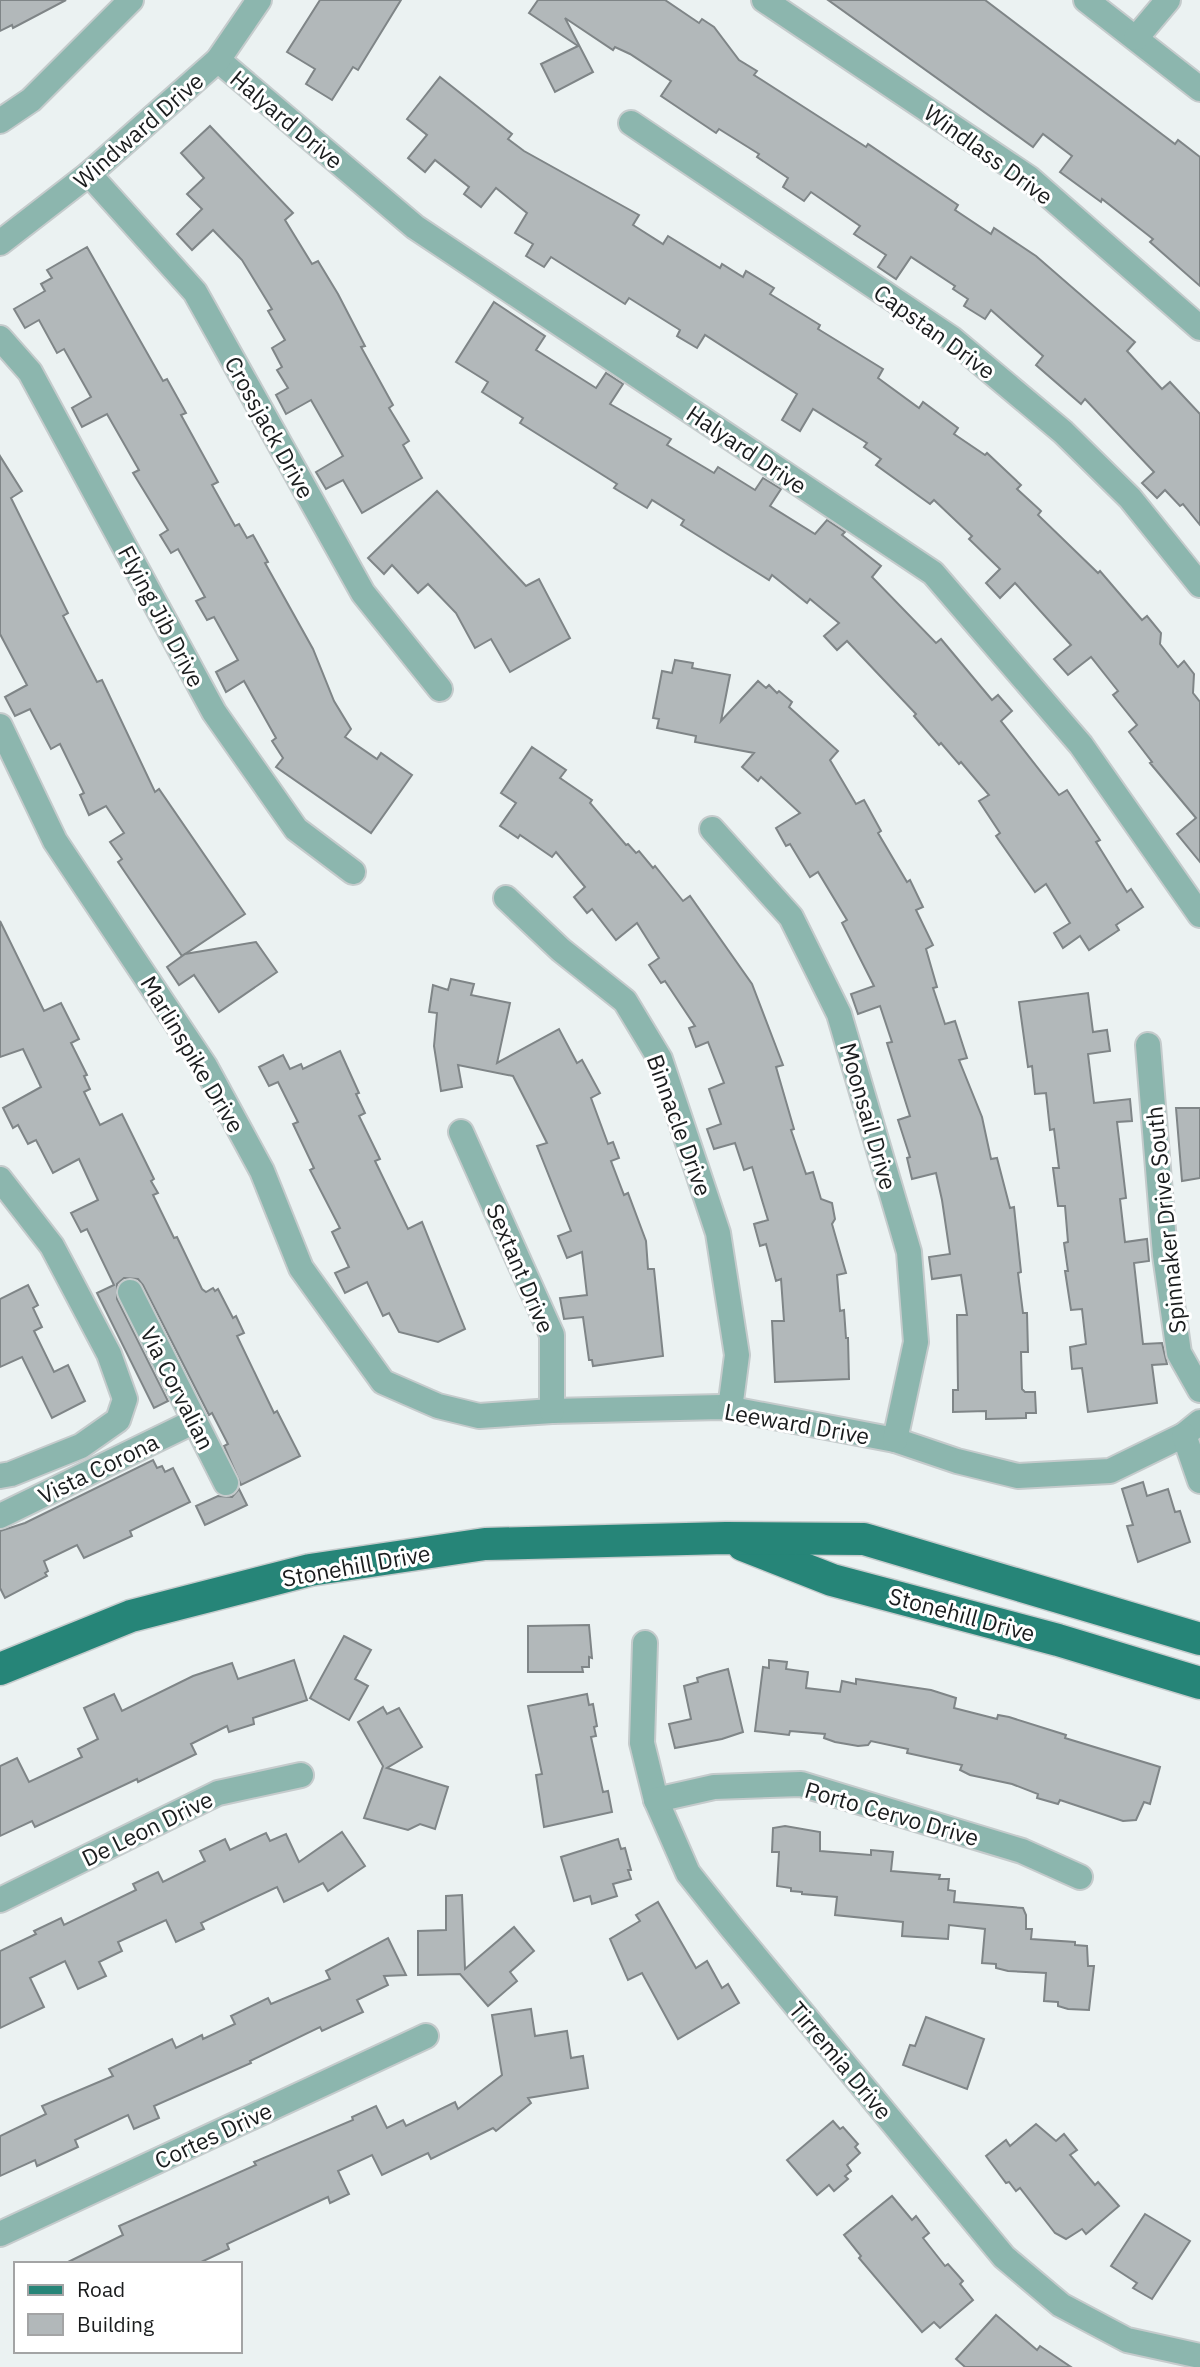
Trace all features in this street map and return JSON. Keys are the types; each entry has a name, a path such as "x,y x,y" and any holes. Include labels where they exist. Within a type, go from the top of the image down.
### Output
{"main road":[{"name":"Stonehill Drive","path":"0,1669 131,1616 310,1570 485,1544 726,1538 864,1539 1200,1639"},
{"name":"Stonehill Drive","path":"726,1538 832,1580 1058,1640 1200,1684"}],"street":[{"path":"0,121 31,100 131,0"},
{"name":"Windward Drive","path":"0,243 89,174 218,60 259,0"},
{"name":"Windlass Drive","path":"764,0 1029,178 1200,328"},
{"path":"1086,0 1200,89"},
{"path":"1136,38 1168,0"},
{"name":"Halyard Drive","path":"218,60 415,227 933,573 1081,745 1200,915"},
{"name":"Capstan Drive","path":"631,123 951,338 1063,432 1121,489 1200,585"},
{"name":"Crossjack Drive","path":"89,174 195,292 363,593 440,689"},
{"name":"Flying Jib Drive","path":"0,338 30,372 214,712 296,829 353,872"},
{"name":"Marlinspike Drive","path":"0,726 55,841 205,1066 262,1171 300,1268 383,1382"},
{"name":"Moonsail Drive","path":"712,829 791,917 843,1028 909,1252 916,1342 895,1440"},
{"name":"Binnacle Drive","path":"506,898 561,950 625,1001 660,1059 718,1233 737,1355 730,1409"},
{"name":"Spinnaker Drive South","path":"1148,1045 1165,1255 1177,1341 1179,1353 1200,1390"},
{"name":"Sextant Drive","path":"461,1132 552,1335 552,1411"},
{"path":"0,1179 52,1247 109,1354 125,1399 118,1420 81,1446 11,1475 0,1476"},
{"name":"Via Corvalian","path":"130,1292 226,1483"},
{"name":"Leeward Drive","path":"383,1382 438,1406 479,1416 552,1411 730,1409 895,1440 957,1461 1018,1476 1110,1471 1192,1429"},
{"name":"Vista Corona","path":"0,1516 195,1421"},
{"path":"1192,1429 1200,1481"},
{"path":"81,1446 93,1470"},
{"name":"Tirremia Drive","path":"645,1643 642,1743 656,1800 688,1873 1004,2257 1061,2305 1127,2340 1200,2356"},
{"name":"De Leon Drive","path":"0,1899 218,1793 301,1774"},
{"name":"Porto Cervo Drive","path":"656,1800 714,1787 801,1784 1022,1851 1080,1877"},
{"name":"Cortes Drive","path":"0,2234 426,2036"}],"building":[{"path":"0,0 66,0 13,28 12,25 0,31"},
{"path":"320,0 401,0 358,70 353,67 332,100 306,84 315,69 287,52"},
{"path":"538,0 665,0 699,23 702,19 714,27 739,60 757,71 754,75 866,147 868,144 958,205 955,210 991,234 994,228 1036,256 1135,342 1127,351 1162,389 1170,382 1200,414 1200,525 1183,504 1180,506 1165,490 1157,498 1142,483 1154,472 1085,399 1081,404 1036,365 1043,356 991,310 985,319 964,306 968,299 953,289 955,286 911,257 896,279 878,267 886,255 854,234 860,226 811,192 804,201 783,187 788,178 757,157 759,154 719,129 716,133 661,96 671,81 630,54 615,47 613,50 565,18 593,72 555,92 541,64 578,46 529,13"},
{"path":"828,0 985,0 1175,144 1178,140 1200,157 1200,286 1150,242 1153,239 1102,199 1101,202 1060,172 1072,156 1043,134 1033,147"},
{"path":"440,77 512,134 508,139 524,151 639,215 633,225 663,244 668,236 720,268 722,264 743,277 746,271 774,288 770,294 820,325 818,329 883,369 878,378 919,408 923,402 958,428 954,434 985,455 987,453 1021,485 1017,489 1041,511 1038,515 1098,573 1100,571 1142,620 1147,616 1161,633 1160,644 1178,667 1184,661 1194,674 1193,693 1200,702 1200,862 1177,834 1196,818 1150,763 1152,762 1129,732 1137,725 1113,695 1118,691 1091,657 1068,675 1054,659 1071,645 1015,583 1000,598 986,583 1000,569 969,539 972,536 934,500 930,504 876,465 881,459 864,447 867,443 813,409 800,431 782,420 797,394 705,335 697,348 677,336 680,330 629,298 625,304 551,257 544,267 526,256 533,244 515,233 527,213 496,188 481,207 464,194 469,187 435,160 425,172 408,158 427,135 407,119"},
{"path":"210,126 293,213 285,220 312,264 318,261 338,294 365,346 361,347 393,405 389,408 409,441 403,445 422,478 362,513 343,480 326,489 316,472 343,456 311,400 286,414 276,395 288,388 277,370 282,367 272,348 285,340 268,311 272,309 242,260 213,230 192,250 177,234 202,209 187,194 204,178 181,153"},
{"path":"87,247 163,381 167,379 186,413 181,415 218,482 212,485 235,526 239,524 247,538 253,535 268,562 265,563 313,649 334,701 351,729 345,737 377,759 381,753 412,775 371,833 276,767 283,758 272,741 276,738 244,681 226,692 216,672 238,660 214,617 207,620 196,601 205,597 178,549 171,553 160,535 168,530 133,473 139,470 107,414 82,427 72,408 91,397 64,349 57,353 39,320 25,328 14,309 45,291 41,284 52,278 47,270"},
{"path":"494,302 545,336 536,350 596,388 606,373 623,384 610,404 671,439 667,445 714,473 718,467 755,490 763,478 781,489 770,506 815,534 827,520 845,532 842,535 881,566 872,577 936,643 941,639 992,700 998,695 1012,711 1001,721 1059,795 1067,790 1100,840 1096,842 1127,892 1131,889 1143,907 1116,925 1119,930 1089,950 1080,936 1063,948 1054,933 1070,923 1046,884 1035,892 996,836 1000,833 979,801 989,795 961,762 959,764 941,743 939,745 914,716 916,714 847,641 837,650 824,636 839,623 810,599 807,603 772,575 769,580 681,525 684,520 652,500 647,508 614,488 617,484 520,423 523,418 482,392 488,382 456,362"},
{"path":"0,456 22,491 11,498 68,613 63,616 97,682 102,680 155,792 159,789 245,914 182,956 118,862 122,859 110,842 124,833 106,806 89,815 80,795 84,793 60,744 51,749 30,709 15,716 5,697 27,685 0,634"},
{"path":"437,491 526,586 539,579 570,638 510,672 491,639 475,648 456,613 428,584 418,593 392,565 384,574 368,558"},
{"path":"675,660 693,663 692,668 730,675 721,721 758,681 766,688 769,685 777,693 779,691 792,702 789,707 838,751 830,760 856,804 864,800 881,831 878,833 907,882 910,880 923,907 916,910 933,945 926,949 937,987 933,988 945,1024 955,1021 967,1058 959,1060 982,1117 991,1159 997,1158 1010,1208 1014,1207 1021,1272 1018,1273 1023,1313 1027,1313 1028,1352 1021,1352 1022,1389 1025,1392 1035,1392 1036,1413 1026,1413 1026,1418 986,1419 986,1411 953,1412 953,1390 958,1390 957,1315 967,1315 961,1275 932,1279 929,1257 950,1254 942,1200 936,1173 912,1179 907,1158 910,1157 898,1120 910,1116 887,1043 892,1042 880,1006 858,1014 851,994 874,986 842,923 847,920 818,872 810,877 790,844 786,846 776,828 800,813 761,777 758,781 742,767 754,753 695,742 696,736 657,728 659,719 653,718 662,671 672,673"},
{"path":"532,747 566,770 560,778 592,800 590,803 626,845 636,853 639,851 653,868 655,866 683,901 690,896 752,984 783,1065 776,1067 794,1129 791,1130 806,1174 813,1172 821,1199 832,1203 835,1219 832,1224 846,1273 837,1275 840,1311 844,1310 848,1338 849,1379 775,1382 772,1321 784,1321 781,1279 776,1281 766,1244 760,1246 754,1224 768,1220 752,1167 744,1170 735,1143 714,1149 707,1129 721,1124 709,1089 724,1083 708,1042 696,1047 689,1028 695,1026 665,981 661,983 649,965 659,958 637,923 616,940 592,909 587,913 574,897 585,887 556,852 552,857 520,835 518,838 500,826 516,803 501,793"},
{"path":"0,921 44,1011 61,1003 79,1039 71,1043 87,1075 84,1076 90,1089 84,1092 100,1125 122,1114 154,1179 151,1181 158,1193 153,1195 174,1238 177,1237 202,1289 206,1292 213,1288 215,1291 218,1289 233,1318 236,1316 244,1333 237,1336 274,1413 277,1411 300,1456 241,1485 224,1446 228,1444 212,1413 209,1415 143,1285 138,1279 124,1278 117,1284 117,1299 168,1401 154,1408 97,1293 114,1285 87,1229 81,1232 71,1213 98,1200 79,1159 53,1173 36,1140 28,1144 18,1125 13,1128 3,1108 41,1087 23,1049 0,1057"},
{"path":"256,942 277,972 219,1012 194,975 179,985 167,967 185,954"},
{"path":"451,979 474,984 471,995 510,1003 497,1063 559,1029 577,1063 582,1060 600,1093 591,1098 608,1144 613,1142 619,1158 611,1161 624,1195 628,1193 646,1241 648,1269 654,1269 663,1356 593,1366 592,1360 589,1360 583,1317 564,1319 560,1298 587,1295 582,1252 567,1258 558,1236 571,1231 537,1146 547,1143 513,1076 458,1065 462,1087 441,1091 434,1046 437,1013 429,1012 433,985 448,990"},
{"path":"1088,993 1093,1032 1107,1030 1110,1051 1088,1054 1094,1103 1130,1099 1132,1121 1117,1122 1126,1198 1120,1199 1125,1242 1147,1239 1149,1261 1134,1263 1143,1344 1162,1343 1167,1364 1152,1365 1157,1403 1088,1412 1082,1368 1072,1369 1070,1347 1086,1344 1082,1309 1071,1310 1065,1271 1068,1271 1064,1243 1068,1242 1065,1206 1058,1206 1053,1168 1059,1168 1054,1129 1050,1130 1046,1093 1035,1094 1032,1066 1028,1067 1019,1002"},
{"path":"340,1051 365,1113 359,1116 380,1159 375,1161 408,1229 422,1222 465,1329 438,1342 399,1332 389,1313 383,1316 367,1282 345,1293 335,1273 349,1267 332,1232 340,1228 310,1170 314,1168 293,1124 298,1122 278,1082 269,1086 259,1067 283,1055 290,1069 301,1064 303,1069"},
{"path":"1176,1108 1200,1108 1200,1178 1182,1181"},
{"path":"28,1285 38,1305 33,1308 42,1327 34,1331 54,1372 68,1365 85,1401 52,1418 22,1357 0,1367 0,1299"},
{"path":"153,1460 157,1468 162,1466 165,1472 173,1468 190,1502 130,1531 132,1536 84,1558 77,1545 44,1561 47,1576 5,1598 0,1588 0,1531 25,1523"},
{"path":"1143,1482 1147,1496 1168,1489 1175,1512 1180,1511 1190,1542 1138,1562 1127,1526 1133,1525 1122,1489"},
{"path":"239,1489 247,1505 205,1525 196,1506 218,1496 232,1497"},
{"path":"589,1625 592,1658 589,1657 589,1667 582,1667 583,1672 528,1672 528,1626"},
{"path":"344,1636 371,1650 355,1679 368,1686 349,1720 310,1698"},
{"path":"294,1660 307,1700 253,1718 254,1724 229,1732 227,1726 191,1744 196,1754 35,1827 32,1821 0,1836 0,1766 17,1758 29,1782 82,1757 78,1749 98,1739 84,1708 114,1694 122,1711 193,1676 232,1663 238,1679"},
{"path":"769,1660 787,1662 786,1669 808,1672 806,1688 840,1692 842,1681 856,1684 856,1679 931,1690 956,1698 954,1708 997,1719 998,1715 1009,1717 1066,1735 1065,1738 1160,1767 1150,1804 1144,1802 1136,1820 1123,1821 1060,1800 1058,1804 1037,1798 1038,1794 1012,1784 970,1775 960,1770 962,1765 907,1753 908,1749 871,1741 868,1745 858,1746 835,1742 824,1738 825,1734 790,1731 789,1735 755,1731 763,1667 769,1668"},
{"path":"728,1669 743,1732 675,1748 669,1724 691,1719 684,1686 698,1682 697,1678"},
{"path":"587,1694 589,1705 593,1704 597,1726 594,1727 596,1736 591,1737 603,1792 608,1791 612,1812 544,1827 536,1775 542,1774 528,1706"},
{"path":"383,1707 387,1714 399,1708 422,1747 387,1768 448,1787 435,1829 420,1824 408,1830 364,1818 383,1766 358,1722"},
{"path":"785,1826 820,1832 820,1851 871,1855 871,1850 893,1852 891,1871 940,1875 939,1879 949,1879 948,1890 955,1891 954,1902 1023,1908 1026,1929 1032,1929 1031,1939 1075,1942 1075,1945 1087,1946 1088,1966 1094,1966 1089,2010 1068,2009 1058,2006 1058,2002 1044,2001 1046,1973 1008,1971 996,1968 996,1964 982,1963 985,1929 949,1925 948,1939 902,1936 903,1922 835,1915 837,1897 802,1894 791,1891 791,1888 777,1886 779,1852 772,1852 773,1828"},
{"path":"342,1832 365,1866 328,1891 323,1883 284,1902 277,1887 201,1923 204,1929 176,1942 166,1920 118,1942 122,1951 99,1962 106,1976 78,1989 65,1961 30,1978 44,2007 0,2028 0,1951 36,1934 34,1931 61,1918 64,1925 136,1890 133,1884 158,1872 163,1882 205,1861 200,1851 225,1839 230,1850 266,1833 270,1841 286,1834 299,1862"},
{"path":"618,1839 621,1849 625,1848 631,1879 613,1884 617,1896 592,1904 590,1896 574,1901 561,1857"},
{"path":"462,1895 465,1969 514,1927 534,1951 510,1972 517,1981 488,2006 460,1974 418,1975 418,1931 446,1930 446,1896"},
{"path":"658,1902 696,1968 707,1961 722,1988 728,1984 739,2003 678,2039 642,1973 628,1980 610,1939 640,1921 636,1915"},
{"path":"388,1938 406,1975 384,1976 388,1985 357,2000 363,2012 322,2031 320,2027 250,2061 251,2063 154,2106 159,2118 134,2129 128,2115 75,2140 78,2147 37,2166 35,2160 0,2176 0,2136 46,2114 42,2106 113,2076 109,2069 172,2039 176,2048 202,2035 203,2039 235,2024 231,2016 268,1998 271,2004 330,1979 326,1971"},
{"path":"531,2009 535,2036 567,2031 571,2058 583,2056 588,2088 528,2098 531,2103 496,2131 493,2128 431,2159 428,2153 382,2175 372,2155 338,2171 349,2194 330,2203 328,2197 227,2244 229,2249 201,2262 68,2262 123,2235 119,2226 256,2165 254,2162 353,2120 352,2117 376,2106 387,2128 403,2120 406,2126 455,2102 458,2109 502,2075 492,2015"},
{"path":"926,2017 984,2039 967,2089 903,2065 910,2045 915,2046"},
{"path":"833,2121 840,2129 843,2127 858,2144 855,2147 860,2153 847,2165 851,2171 845,2176 848,2179 834,2191 829,2185 817,2195 787,2160"},
{"path":"1036,2124 1056,2141 1064,2134 1077,2150 1070,2155 1095,2185 1098,2182 1119,2206 1086,2234 1082,2229 1066,2239 1055,2233 1020,2188 1016,2191 1009,2182 1006,2183 986,2156 1006,2140 1010,2146"},
{"path":"892,2196 912,2220 916,2216 929,2233 923,2238 945,2266 948,2264 963,2281 960,2284 973,2300 940,2328 934,2322 922,2332 859,2258 861,2256 844,2235"},
{"path":"1145,2214 1190,2241 1152,2299 1133,2288 1137,2283 1111,2266"},
{"path":"996,2315 1037,2350 1040,2346 1071,2367 965,2367 956,2359"}]}
